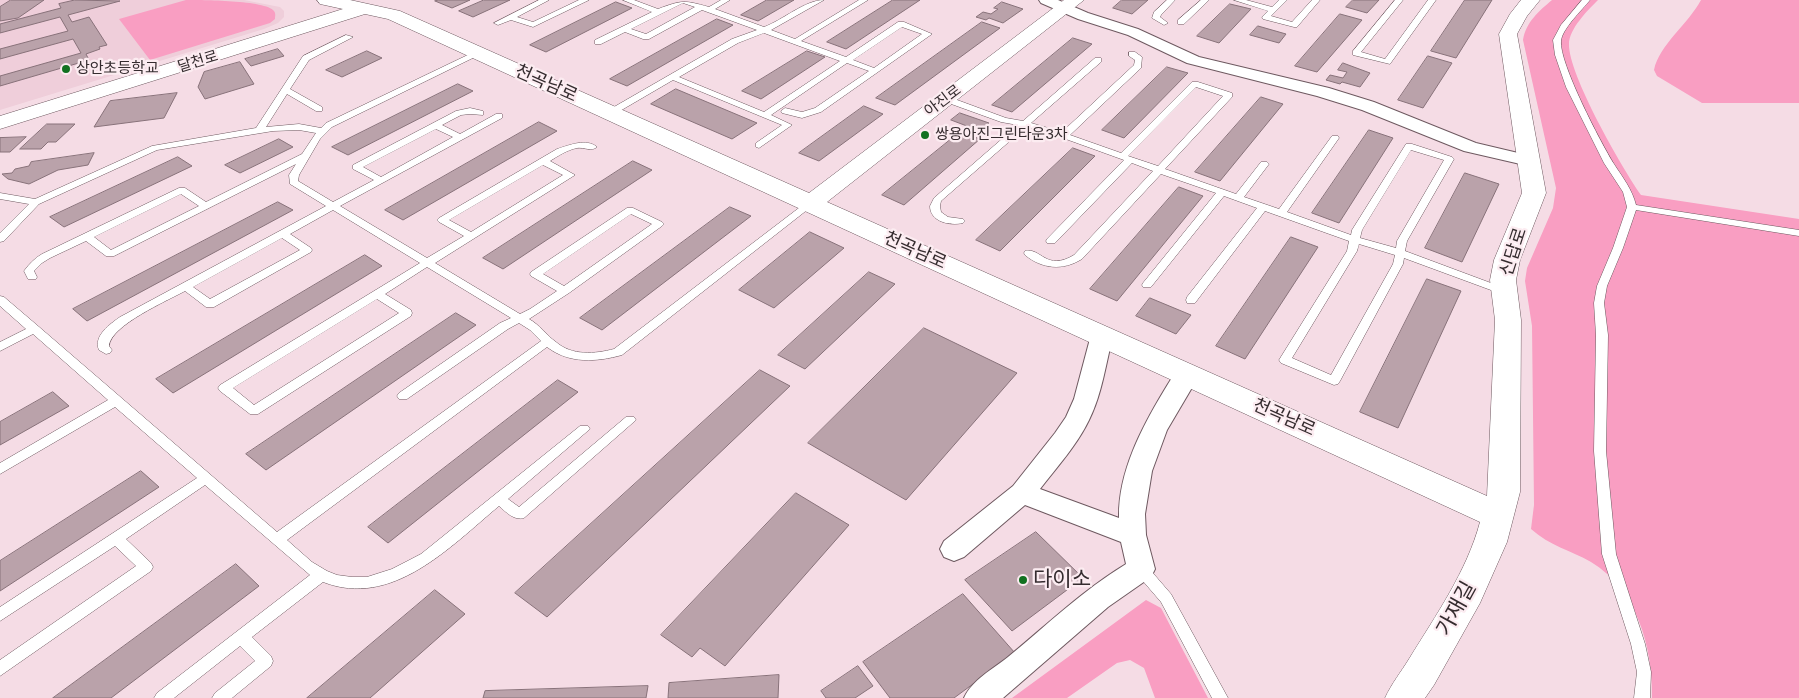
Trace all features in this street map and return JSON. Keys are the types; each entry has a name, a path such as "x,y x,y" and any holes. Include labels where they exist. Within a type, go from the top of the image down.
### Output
{"street":[{"name":"천곡남로","path":"326,0 394,14 1499,516"},
{"name":"달천로","path":"0,123 390,0"},
{"name":"신답로","path":"1499,516 1504,492 1508,320 1503,280 1507,260 1534,193 1508,34 1528,1"},
{"path":"1062,3 1201,62 1332,94 1368,106 1470,147 1529,161"},
{"name":"아진로","path":"811,204 946,99 1062,3"},
{"path":"954,549 1022,493 1045,466 1077,420 1086,399 1102,335"},
{"path":"979,698 1036,651 1077,613 1116,583 1141,569 1133,535 1133,501 1139,472 1171,397 1188,374"},
{"path":"1022,493 1133,535"},
{"name":"가재길","path":"1404,698 1421,674 1468,592 1491,542 1499,516"}],"lane":[{"path":"498,23 545,0"},
{"path":"511,16 533,26 585,0"},
{"path":"627,0 658,12"},
{"path":"598,42 683,0 875,71"},
{"path":"625,29 646,37 705,8 726,0"},
{"path":"610,112 735,41 777,25 820,0"},
{"path":"796,41 864,0"},
{"path":"1164,23 1156,18 1156,14 1171,0"},
{"path":"1181,22 1205,0"},
{"path":"1238,0 1273,10"},
{"path":"1282,0 1266,17 1294,25 1316,0"},
{"path":"1399,0 1356,53 1386,62 1432,0"},
{"path":"1586,0 1564,27 1557,40 1559,55 1570,87 1609,163 1628,192 1632,207 1600,294 1600,451 1609,554 1638,644 1644,672 1642,698"},
{"path":"765,115 901,24 928,34 813,113 802,115 785,112"},
{"path":"260,129 306,58 349,37"},
{"path":"479,53 321,131 294,175 293,182 540,331 558,350 576,355 607,355 618,352 811,204"},
{"path":"1064,135 1138,66 1139,59 1132,54"},
{"path":"960,221 952,222 934,212 937,200 1098,60"},
{"path":"672,77 788,125 759,145"},
{"path":"1029,253 1041,261 1050,264 1071,262 1229,95 1195,84 1051,241"},
{"path":"285,90 319,109"},
{"path":"946,99 1004,120 1064,135 1355,240 1400,253 1503,291"},
{"path":"380,180 356,167 459,113 470,111 480,113"},
{"path":"106,350 103,347 103,341 112,328 185,286 499,116"},
{"path":"435,125 460,137"},
{"path":"0,239 36,202 155,148 260,129 299,127 321,131"},
{"path":"1281,213 1335,138"},
{"path":"471,236 442,220 568,147 587,145 593,147"},
{"path":"1409,146 1449,159 1402,241 1398,264 1334,381 1285,360 1352,251 1355,240 1357,230 1409,146"},
{"path":"86,236 110,254 305,156"},
{"path":"377,294 407,313 254,411 224,388 570,174 543,161"},
{"path":"1238,198 1264,164"},
{"path":"32,277 29,271 38,261 182,190 206,206"},
{"path":"1147,285 1222,192"},
{"path":"0,196 36,202"},
{"path":"1191,300 1263,207"},
{"path":"1632,207 1799,233"},
{"path":"403,396 504,326 534,312 565,291 659,224 630,210 535,274 565,291"},
{"path":"185,286 210,304 307,250 283,234"},
{"path":"0,300 277,540 320,576 333,582 352,584 374,582 410,569 584,429"},
{"path":"0,347 34,329"},
{"path":"277,540 548,341"},
{"path":"0,469 116,401"},
{"path":"498,499 519,514 630,420"},
{"path":"0,615 205,479"},
{"path":"0,669 146,567 116,538"},
{"path":"1141,569 1166,598 1220,698"},
{"path":"162,698 320,576"},
{"path":"220,698 266,661 241,636"}],"shaded area":[{"name":"상안초등학교","path":"0,0 244,0 280,7 284,11 284,17 278,23 264,29 0,110"},
{"path":"186,0 232,1 259,5 274,11 275,19 270,23 150,60 119,19"},
{"path":"1552,0 1598,0 1572,32 1569,44 1571,58 1586,98 1641,195 1799,219 1799,698 1652,698 1652,679 1645,640 1631,604 1620,588 1607,574 1591,562 1553,544 1531,529 1534,505 1532,326 1525,281 1527,268 1553,208 1556,188 1523,40 1530,22"},
{"path":"1701,0 1799,0 1799,103 1702,103 1657,76 1654,70 1662,52"},
{"path":"1146,600 1161,608 1208,698 1155,698 1144,668 1130,660 1117,663 1067,698 1012,698"}],"building":[{"path":"11,0 44,0 18,18 0,21 0,7"},
{"path":"75,0 120,1 68,15 72,22 89,17 107,45 86,54 89,60 0,86 0,76 81,53 73,39 0,59 0,49 68,31 60,17 0,33 0,24 61,8 59,4"},
{"path":"470,0 452,8 435,1"},
{"path":"484,0 510,0 473,17 459,11"},
{"path":"767,0 794,0 758,21 741,15"},
{"path":"893,0 920,0 846,49 827,42"},
{"path":"1122,0 1148,0 1132,14 1113,8"},
{"path":"1353,0 1379,0 1367,13 1346,7"},
{"path":"1465,0 1492,0 1456,58 1431,51"},
{"path":"616,2 632,8 546,52 530,45"},
{"path":"1002,2 1023,9 1003,23 989,18 986,20 976,17 983,12 991,14 998,9 994,8"},
{"path":"1230,4 1251,9 1219,43 1197,36"},
{"path":"1340,14 1362,20 1317,72 1295,66"},
{"path":"717,19 733,25 627,86 610,79"},
{"path":"982,22 1000,28 895,105 876,98"},
{"path":"1258,26 1286,34 1279,43 1250,35"},
{"path":"1073,38 1092,44 1012,112 992,105"},
{"path":"278,49 284,56 251,66 245,59"},
{"path":"367,51 382,58 342,77 326,70"},
{"path":"807,51 825,57 761,99 742,91"},
{"path":"1428,56 1452,63 1423,108 1398,100"},
{"path":"240,62 254,84 205,99 198,87 204,72"},
{"path":"1343,63 1370,73 1360,87 1326,80 1330,75 1343,78 1347,72 1338,70"},
{"path":"1167,67 1188,73 1124,138 1102,130"},
{"path":"458,84 473,91 348,155 332,147"},
{"path":"676,89 757,123 732,139 651,104"},
{"path":"177,93 164,118 94,127 110,101"},
{"path":"1261,97 1283,104 1220,181 1195,172"},
{"path":"864,106 883,114 819,161 799,153"},
{"path":"960,113 989,123 980,131 951,120"},
{"path":"539,122 557,131 403,220 385,210"},
{"path":"47,124 75,124 56,142 48,142 41,149 20,149"},
{"path":"1369,130 1393,138 1339,223 1312,213"},
{"path":"960,132 980,139 904,205 882,195"},
{"path":"26,137 10,152 0,152 0,138"},
{"path":"279,139 293,147 240,173 225,165"},
{"path":"1073,148 1095,156 1000,251 976,240"},
{"path":"94,153 88,165 58,170 29,184 8,179 2,174 12,173 15,169 29,166 31,162"},
{"path":"178,157 192,166 64,227 50,217"},
{"path":"633,161 652,170 503,269 483,258"},
{"path":"1465,173 1499,184 1462,262 1425,248"},
{"path":"1179,187 1203,196 1117,301 1090,289"},
{"path":"278,202 293,210 87,321 73,309"},
{"path":"730,207 751,216 602,330 580,318"},
{"path":"810,232 844,248 774,308 739,290"},
{"path":"1291,237 1318,247 1245,359 1216,346"},
{"path":"365,255 382,266 173,393 156,379"},
{"path":"869,272 895,284 805,369 778,355"},
{"path":"1427,279 1461,291 1398,428 1360,412"},
{"path":"1150,298 1191,315 1176,334 1136,316"},
{"path":"456,313 476,325 266,470 246,454"},
{"path":"924,328 1017,373 906,500 808,443"},
{"path":"760,370 790,386 547,617 515,593"},
{"path":"558,380 578,392 388,543 368,527"},
{"path":"53,392 69,406 0,445 0,422"},
{"path":"141,471 159,487 0,591 0,561"},
{"path":"796,493 849,525 725,666 700,648 692,657 661,635"},
{"path":"1036,532 1083,578 1012,631 965,580"},
{"path":"236,564 259,586 111,698 53,698"},
{"path":"435,590 465,614 370,698 307,698"},
{"path":"963,594 1015,653 954,698 890,698 863,662"},
{"path":"858,666 873,686 855,698 826,698 821,691"},
{"path":"779,675 778,698 668,698 669,683"},
{"path":"648,686 646,698 483,698 485,691"}],"place":[{"name":"상안초등학교","path":"66,69"},
{"name":"쌍용아진그린타운3차","path":"925,135"},
{"name":"다이소","path":"1023,580"}]}
